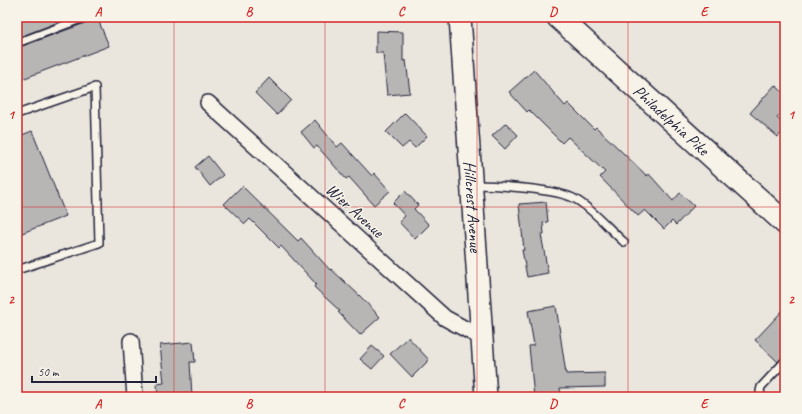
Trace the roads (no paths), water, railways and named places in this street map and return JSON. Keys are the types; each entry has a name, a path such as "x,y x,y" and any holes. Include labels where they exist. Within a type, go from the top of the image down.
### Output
{"main road":[{"name":"Philadelphia Pike","path":"558,17 785,223"}],"street":[{"name":"Hillcrest Avenue","path":"460,17 486,397"},
{"name":"Wier Avenue","path":"208,103 445,318 482,338"},
{"path":"131,342 135,397"}],"lane":[{"path":"17,43 86,17"},
{"path":"17,114 95,86 98,243 17,270"},
{"path":"472,186 491,185 564,194 583,204 624,242"},
{"path":"761,396 761,387 785,361"}]}
